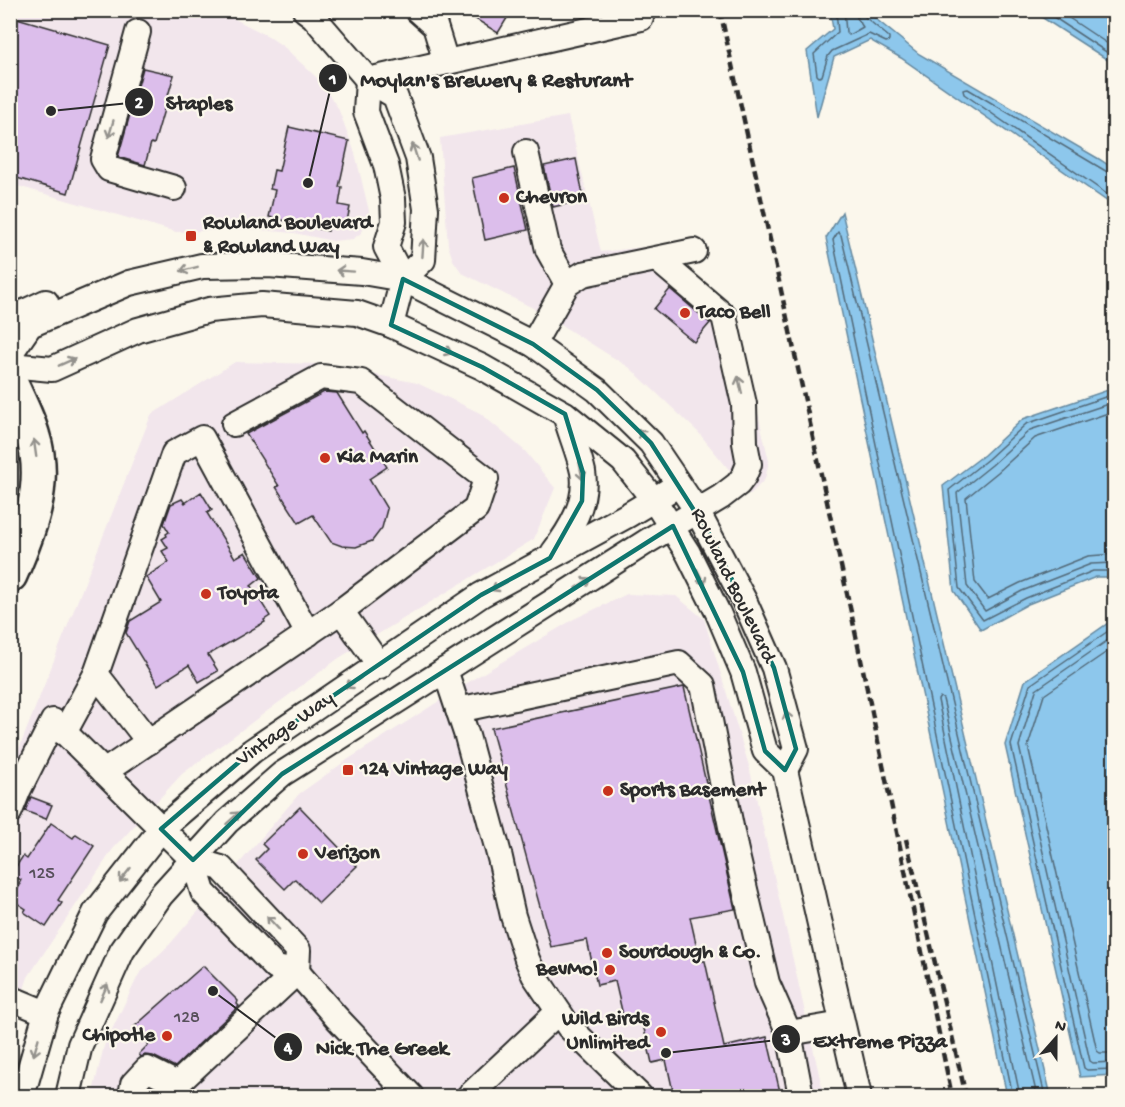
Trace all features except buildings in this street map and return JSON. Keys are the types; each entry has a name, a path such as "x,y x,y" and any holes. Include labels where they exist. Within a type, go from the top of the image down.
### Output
{"highway":[{"path":"10,382 34,439 39,480 28,534 10,575"}],"street":[{"path":"305,10 313,16 368,80 395,96 418,158 426,209 423,260 403,279 391,325"},
{"path":"417,10 435,26 446,62"},
{"path":"368,80 641,18"},
{"path":"138,32 103,159 109,169 174,188"},
{"path":"368,80 366,112 386,165 393,199 394,222 386,247 403,279"},
{"path":"526,152 548,250 567,284"},
{"path":"533,344 567,284 583,274 694,251"},
{"name":"Vintage Way","path":"68,1096 80,1045 122,951 161,895 227,822 282,774 697,511 738,484 744,476 749,464 745,443 744,404 724,316 657,259"},
{"name":"Rowland Boulevard","path":"10,354 30,325 129,283 202,266 268,265 362,272 403,279 533,344 597,390 651,443 697,511 744,600 774,668 796,750 785,770 765,751 743,672 718,613 673,526 623,461 565,414 482,367 391,325 357,313 262,305 209,310 138,330 52,369 10,365"},
{"path":"10,315 18,315 69,290 117,272 143,280"},
{"path":"104,772 341,611 476,509 486,479 361,382 321,377 234,424"},
{"path":"550,558 570,531 582,501 583,473 565,414"},
{"path":"64,733 96,674 174,453 202,438 308,634"},
{"name":"Vintage Way","path":"22,1096 46,1013 95,913 161,829 252,750 380,666 482,595 654,500 678,484"},
{"path":"341,611 380,666"},
{"path":"458,710 679,663 703,685 735,847 767,983 789,1033 801,1096"},
{"path":"446,670 527,960 569,1027 639,1096"},
{"path":"96,674 149,742"},
{"path":"10,811 53,722 192,860 221,868 298,950 297,972 177,1084 147,1069 133,1084 131,1096"},
{"path":"785,770 859,1096"},
{"path":"297,972 411,1096"},
{"path":"13,1004 46,1013"},
{"path":"469,1096 558,1012"},
{"path":"789,1033 842,1024"}],"highlighted area":[{"path":"403,279 533,344 597,390 651,443 713,540 774,668 796,749 785,770 765,751 743,672 673,526 282,774 193,860 161,829 252,751 481,595 550,558 582,501 583,473 565,414 482,367 391,325"}],"shaded area":[{"path":"10,11 214,11 225,14 268,36 284,47 318,79 338,108 355,153 369,211 367,224 353,239 333,241 294,233 249,229 176,232 11,184"},
{"path":"568,116 601,252 653,246 703,281 735,314 769,461 765,479 750,495 698,432 630,368 537,310 462,273 453,260 448,245 440,138"},
{"path":"235,362 322,364 417,383 480,413 525,451 555,488 534,539 339,658 182,774 113,849 28,977 11,1028 11,769 151,415"},
{"path":"627,594 676,596 704,619 749,766 824,1096 92,1096 104,1046 139,974 170,944 299,794 344,762 475,678 574,619"}],"water":[{"path":"830,11 866,11 919,54 1114,169 1114,206 901,58 870,40 834,57 817,117 807,51 833,29"},
{"path":"1032,11 1114,11 1114,64"},
{"path":"842,212 1051,1096 1007,1096 826,238"},
{"path":"1114,388 1114,577 1096,577 1028,604 981,630 954,591 943,486 984,455 1023,419"},
{"path":"1114,619 1114,1075 1080,1077 1005,745 1025,681"}],"railway":[{"path":"720,10 851,612 952,1096"},
{"path":"906,839 966,1096"}],"place":[{"name":"Staples","path":"51,111"},
{"name":"Moylan's Brewery & Resturant","path":"308,183"},
{"name":"Chevron","path":"504,198"},
{"name":"Rowland Boulevard & Rowland Way","path":"191,236"},
{"name":"Taco Bell","path":"685,313"},
{"name":"Kia Marin","path":"325,458"},
{"name":"Toyota","path":"206,594"},
{"name":"124 Vintage Way","path":"348,770"},
{"name":"Sports Basement","path":"608,791"},
{"name":"Verizon","path":"303,854"},
{"name":"Sourdough & Co.","path":"607,953"},
{"name":"BevMo!","path":"610,970"},
{"name":"Nick The Greek","path":"213,991"},
{"name":"Wild Birds Unlimited","path":"661,1032"},
{"name":"Chipotle","path":"167,1036"},
{"name":"Extreme Pizza","path":"666,1053"}]}
